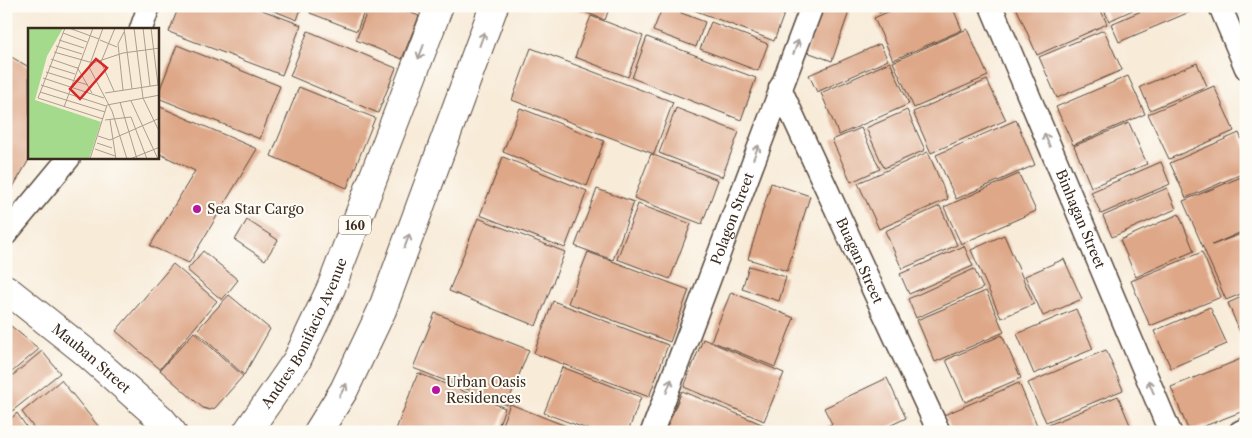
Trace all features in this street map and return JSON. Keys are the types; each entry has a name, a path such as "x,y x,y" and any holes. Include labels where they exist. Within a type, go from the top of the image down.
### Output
{"main road":[{"name":"Andres Bonifacio Avenue","path":"247,432 297,360 331,288 439,6"},
{"path":"318,432 344,390 382,310 494,6"},
{"name":"Mauban Street","path":"6,289 83,350 161,419 172,432"}],"street":[{"path":"141,28 149,6"},
{"name":"Polagon Street","path":"652,432 812,6"},
{"name":"Binhagan Street","path":"991,6 1170,432"},
{"path":"1220,6 1246,68"},
{"name":"Buagan Street","path":"780,88 939,432"},
{"path":"6,234 68,159"},
{"path":"1240,432 1246,429"}],"building":[{"path":"179,6 252,6 301,25 282,75 169,32"},
{"path":"262,6 302,6 297,20"},
{"path":"313,6 366,6 357,31 310,13"},
{"path":"369,6 393,6 419,16 402,59 356,40"},
{"path":"402,6 422,6 420,13"},
{"path":"569,6 610,6 605,20"},
{"path":"663,6 705,22 696,47 653,31"},
{"path":"695,6 763,6 784,14 774,41 694,10"},
{"path":"776,6 796,6 794,13"},
{"path":"823,6 851,6 832,61 807,52"},
{"path":"876,6 895,6 879,13"},
{"path":"901,6 952,6 962,30 893,60 874,18"},
{"path":"1099,6 1107,24 1037,55 1016,7"},
{"path":"1102,6 1141,6 1109,21"},
{"path":"1153,6 1190,6 1192,11 1119,42 1111,24"},
{"path":"591,16 643,36 628,77 575,57"},
{"path":"711,22 768,44 758,71 700,49"},
{"path":"967,29 988,76 914,108 893,62"},
{"path":"1104,30 1122,70 1057,98 1039,57"},
{"path":"308,31 396,68 378,113 290,76"},
{"path":"647,37 756,78 741,120 632,78"},
{"path":"880,44 888,60 817,92 809,75"},
{"path":"177,45 280,86 260,139 159,98 159,91"},
{"path":"531,48 673,102 654,154 512,100"},
{"path":"6,54 28,66 29,159 6,199"},
{"path":"890,62 909,104 839,135 821,93"},
{"path":"1197,63 1207,86 1150,110 1140,87"},
{"path":"1128,76 1145,114 1073,145 1056,107"},
{"path":"987,80 1006,120 931,153 913,112"},
{"path":"1214,86 1234,131 1169,159 1148,114"},
{"path":"299,87 375,118 347,188 271,156"},
{"name":"Sea Star Cargo","path":"159,106 257,149 189,263 150,246 195,171 159,153"},
{"path":"520,108 604,141 587,186 503,152"},
{"path":"676,108 739,132 722,177 659,153"},
{"path":"907,110 925,150 884,168 866,128"},
{"path":"1016,120 1035,165 956,199 936,155"},
{"path":"1129,123 1147,164 1091,187 1074,146"},
{"path":"861,128 880,169 851,182 832,140"},
{"path":"1239,133 1246,149 1246,172 1186,198 1170,163"},
{"path":"928,152 948,199 879,229 858,183"},
{"path":"651,154 718,180 702,224 634,198"},
{"path":"503,157 587,191 565,248 480,215"},
{"path":"1161,162 1170,184 1101,214 1091,192"},
{"path":"1019,174 1036,211 961,244 944,207"},
{"path":"1246,175 1246,230 1212,245 1246,232 1246,292 1226,300 1183,201"},
{"path":"771,183 810,196 787,271 748,259"},
{"path":"1167,188 1176,209 1112,237 1103,216"},
{"path":"597,189 634,202 613,260 575,246"},
{"path":"638,204 691,224 670,279 617,259"},
{"path":"940,206 957,245 902,269 885,231"},
{"path":"1179,214 1194,251 1136,277 1120,240"},
{"path":"478,218 565,252 536,326 449,291"},
{"path":"247,220 278,240 265,260 235,240"},
{"path":"1004,235 1034,304 1001,318 971,250"},
{"path":"964,246 973,266 909,294 900,274"},
{"path":"203,251 238,280 222,300 187,270"},
{"path":"588,252 689,290 670,342 568,303"},
{"path":"1202,252 1221,297 1150,326 1131,281"},
{"path":"1064,259 1082,299 1043,316 1025,276"},
{"path":"173,264 217,301 160,369 116,331"},
{"path":"749,266 786,277 779,301 742,289"},
{"path":"974,269 983,288 916,318 908,299"},
{"path":"986,291 1004,332 935,362 917,320"},
{"path":"731,292 794,318 775,367 711,341"},
{"path":"229,295 270,329 244,375 196,331"},
{"path":"1246,295 1246,347 1228,303"},
{"path":"553,301 668,345 649,397 534,353"},
{"path":"1210,307 1227,344 1171,368 1154,331"},
{"path":"1076,309 1093,349 1034,374 1017,334"},
{"path":"435,313 529,350 507,405 413,368"},
{"path":"6,322 39,349 6,377"},
{"path":"194,332 243,376 215,408 210,410 203,408 160,370"},
{"path":"1002,335 1021,378 965,402 946,360"},
{"path":"703,339 784,373 764,421 684,387"},
{"path":"1106,350 1123,390 1046,422 1028,383"},
{"path":"42,351 60,373 6,416 6,381"},
{"path":"1246,357 1246,410 1189,432 1171,387"},
{"path":"562,367 641,397 628,432 595,432 544,413"},
{"name":"Urban Oasis Residences","path":"418,373 505,408 496,432 395,432"},
{"path":"887,378 906,418 877,432 817,432 832,424 824,408"},
{"path":"61,380 103,432 37,432 22,412"},
{"path":"1019,383 1037,425 1022,432 952,432 944,415"},
{"path":"682,391 764,425 761,432 665,432"},
{"path":"1118,396 1133,432 1049,432 1046,426"},
{"path":"510,404 581,432 499,432"},
{"path":"17,413 30,432 6,432 6,423"}],"place":[{"name":"Sea Star Cargo","path":"197,209"},
{"name":"Urban Oasis Residences","path":"436,390"}]}
